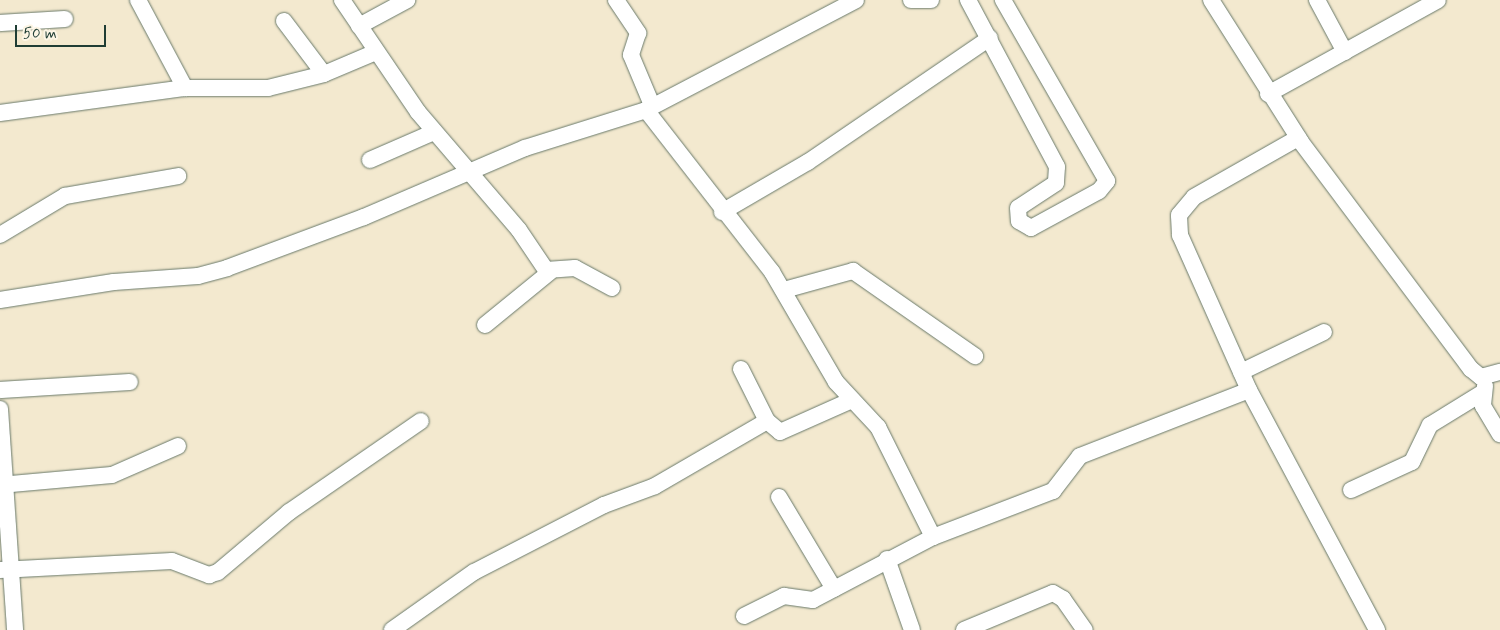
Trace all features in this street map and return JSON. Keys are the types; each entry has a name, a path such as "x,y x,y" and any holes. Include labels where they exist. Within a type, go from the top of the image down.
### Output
{"street":[{"path":"138,0 186,88"},
{"path":"342,0 376,52 434,132 550,272"},
{"path":"360,26 407,0"},
{"path":"616,0 638,33 632,55 649,108 722,212 784,290 821,360 852,400 878,427 933,537"},
{"path":"0,300 114,282 198,276 227,268 469,174 525,148 649,108 856,0"},
{"path":"911,0 931,0"},
{"path":"968,0 990,38 1059,175 1056,183 1018,208 1018,221 1031,228 1099,191 1107,181 1004,0"},
{"path":"1211,0 1268,94 1298,138 1471,368 1494,374 1482,393 1430,425 1412,462 1350,490"},
{"path":"1317,0 1344,52"},
{"path":"1268,94 1438,0"},
{"path":"0,23 65,19"},
{"path":"284,21 324,74"},
{"path":"722,212 808,162 990,38"},
{"path":"0,113 186,88 256,90 324,74 376,52"},
{"path":"370,160 434,132"},
{"path":"1298,138 1194,197 1179,215 1180,235 1249,390 1377,630"},
{"path":"0,235 65,196 178,176"},
{"path":"485,325 550,272 575,268 612,288"},
{"path":"784,290 853,271 976,356"},
{"path":"1241,372 1324,332"},
{"path":"741,369 767,421 780,432 852,400"},
{"path":"0,390 130,382"},
{"path":"744,616 784,596 813,600 933,537 1053,491 1080,456 1249,390"},
{"path":"1482,393 1483,406 1500,434"},
{"path":"0,409 5,570 15,630"},
{"path":"5,570 172,561 209,575 218,572 289,512 421,420"},
{"path":"392,630 474,572 604,505 655,486 767,421"},
{"path":"2,485 112,475 178,446"},
{"path":"779,497 834,588"},
{"path":"888,559 912,630"},
{"path":"964,630 1053,593 1063,599 1085,630"}]}
